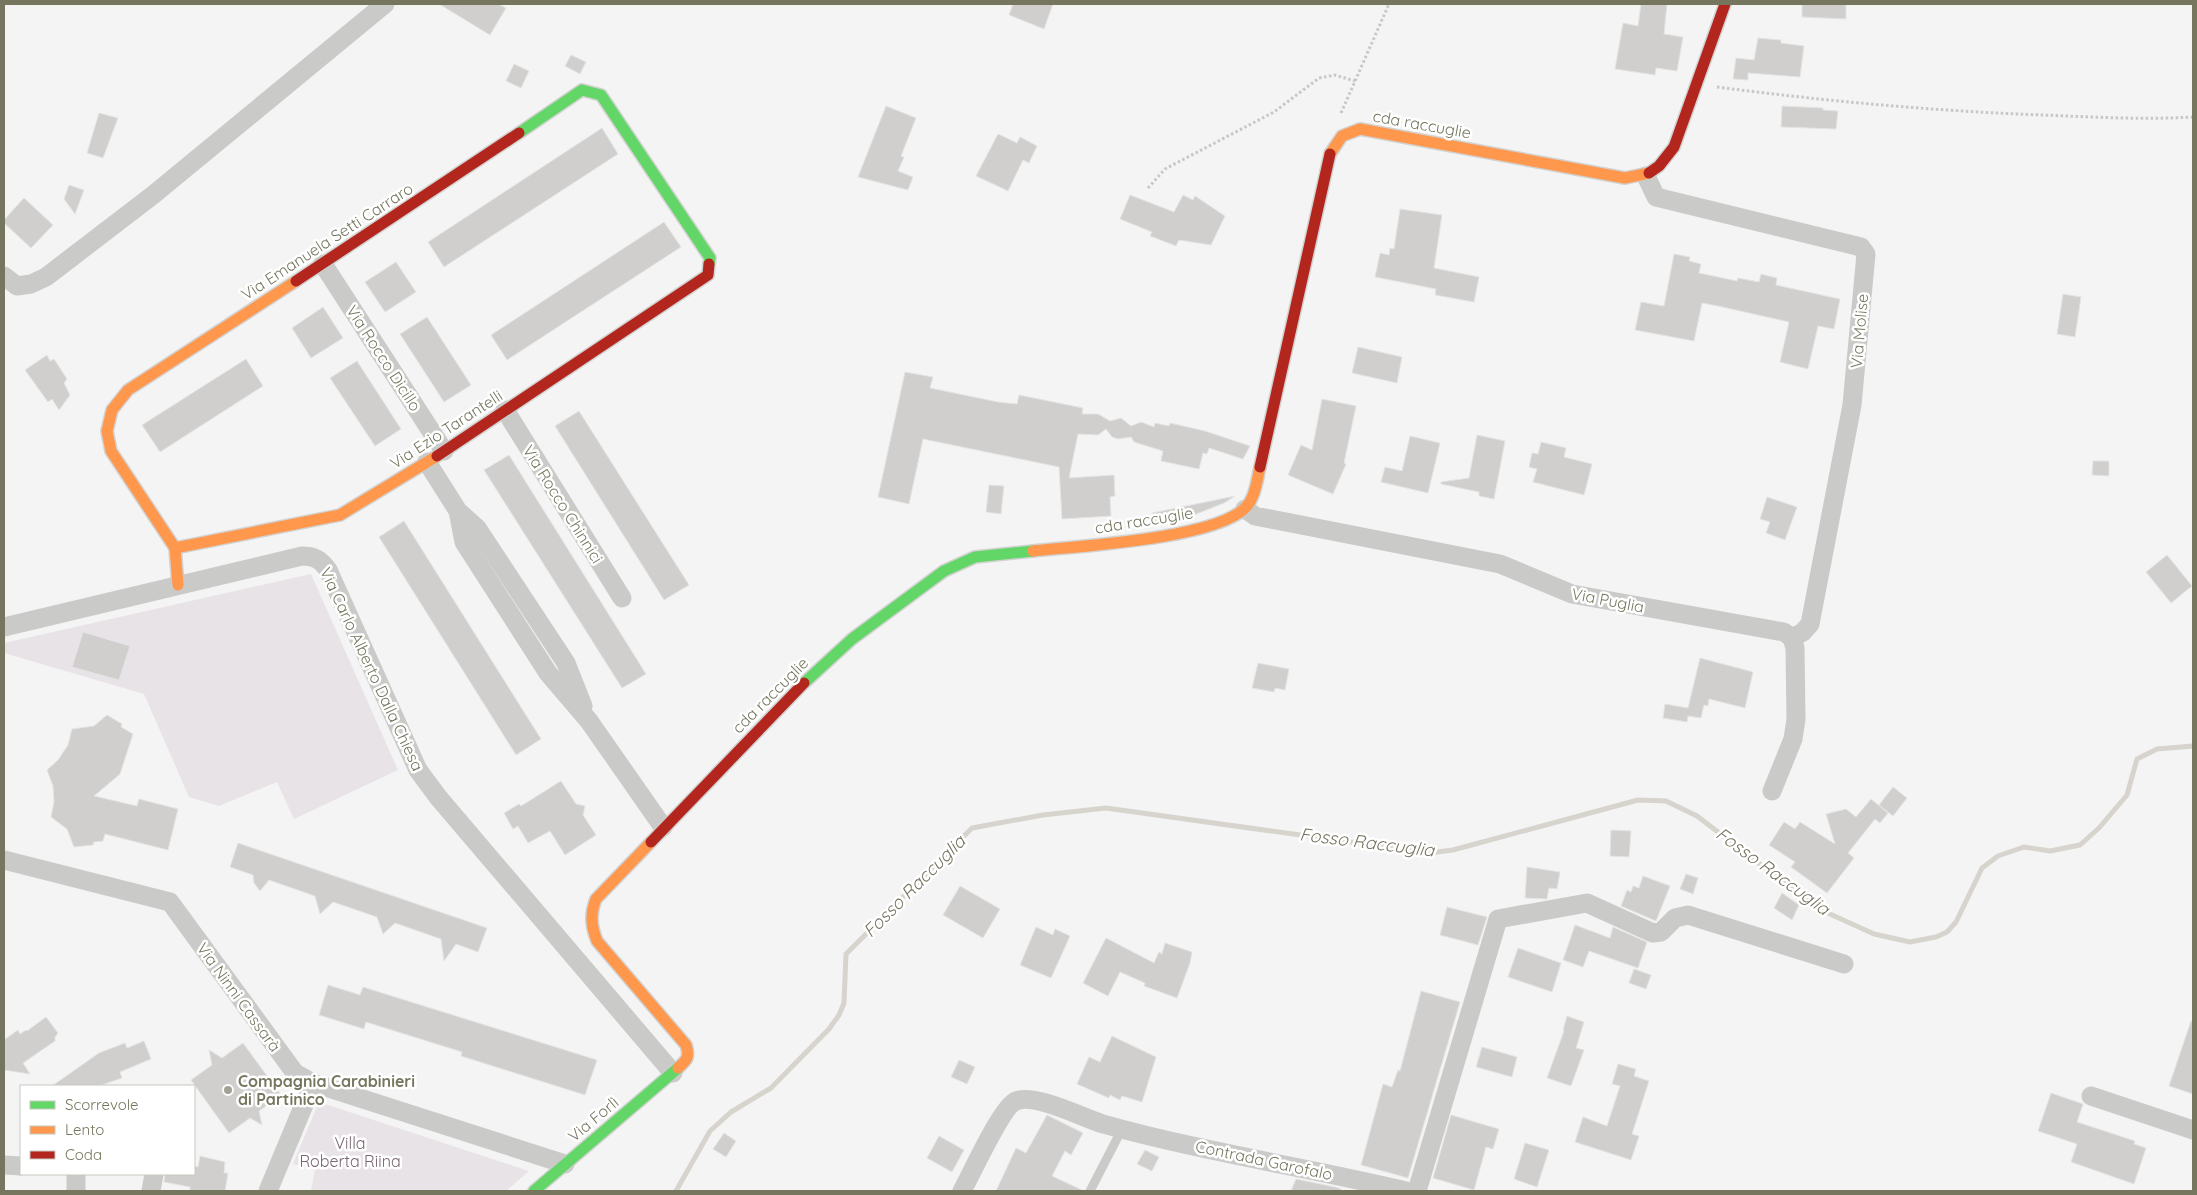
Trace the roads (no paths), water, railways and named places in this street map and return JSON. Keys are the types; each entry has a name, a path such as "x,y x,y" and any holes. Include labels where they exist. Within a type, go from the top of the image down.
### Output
{"street":[{"path":"4,276 18,286 31,284 46,277 153,196 384,4"},
{"path":"1646,176 1662,164 1674,147 1725,4"},
{"name":"Via Emanuela Setti Carraro","path":"175,548 111,451 106,431 112,410 128,390 323,264 582,90 601,95 710,258 708,275"},
{"name":"cda raccuglie","path":"672,1072 686,1060 689,1054 686,1045 597,942 590,926 591,911 596,899 813,674 852,639 944,571 976,556 1122,542 1198,530 1232,517 1244,509 1253,495 1263,456 1331,150 1342,136 1360,128 1625,178 1646,176"},
{"name":"Via Molise","path":"1646,176 1656,197 1861,247 1866,254 1852,405 1838,482 1810,624 1803,632 1792,638"},
{"name":"Via Rocco Dicillo","path":"323,264 444,451"},
{"name":"Via Ezio Tarantelli","path":"175,548 340,515 444,451 708,275"},
{"name":"Via Rocco Chinnici","path":"505,410 622,598"},
{"path":"427,462 458,510 477,528 566,663 589,721 664,827"},
{"name":"Via Puglia","path":"1244,509 1255,516 1500,564 1572,594 1784,632 1792,638"},
{"path":"175,548 178,585"},
{"name":"Via Carlo Alberto Dalla Chiesa","path":"4,627 302,556 311,556 321,560 328,570 418,770 438,797 672,1072"},
{"path":"1772,791 1793,739 1796,720 1795,648 1792,638"},
{"name":"Via Ninni Cassarà","path":"4,860 170,902 294,1073 313,1083 565,1164"},
{"path":"1417,1191 1498,919 1587,903 1652,933 1661,932 1675,918 1688,915 1844,964"},
{"name":"Via Forlì","path":"534,1191 672,1072"},
{"path":"268,1191 313,1083"},
{"path":"2092,1096 2193,1130"},
{"name":"Contrada Garofalo","path":"962,1191 1004,1112 1014,1101 1023,1099 1042,1103 1122,1128 1278,1165 1328,1172 1406,1191"},
{"path":"4,1166 20,1166"},
{"path":"76,1175 76,1191"},
{"path":"151,1191 154,1175"}],"lane":[{"path":"1090,1191 1122,1128"}],"waterway":[{"name":"Fosso Raccuglia","path":"676,1191 710,1131 731,1112 771,1088 829,1029 839,1015 844,1003 846,954 972,828 1043,815 1106,808 1429,853 1453,850 1638,800 1666,801 1697,816 1819,909 1874,934 1910,942 1936,937 1947,932 1956,922 1982,868 1998,856 2024,847 2050,851 2080,845 2099,828 2127,795 2137,759 2157,749 2193,746"}],"place":[{"name":"Compagnia Carabinieri di Partinico","path":"228,1090"}],"park label":[{"name":"Villa Roberta Riina","path":"350,1152"}]}
